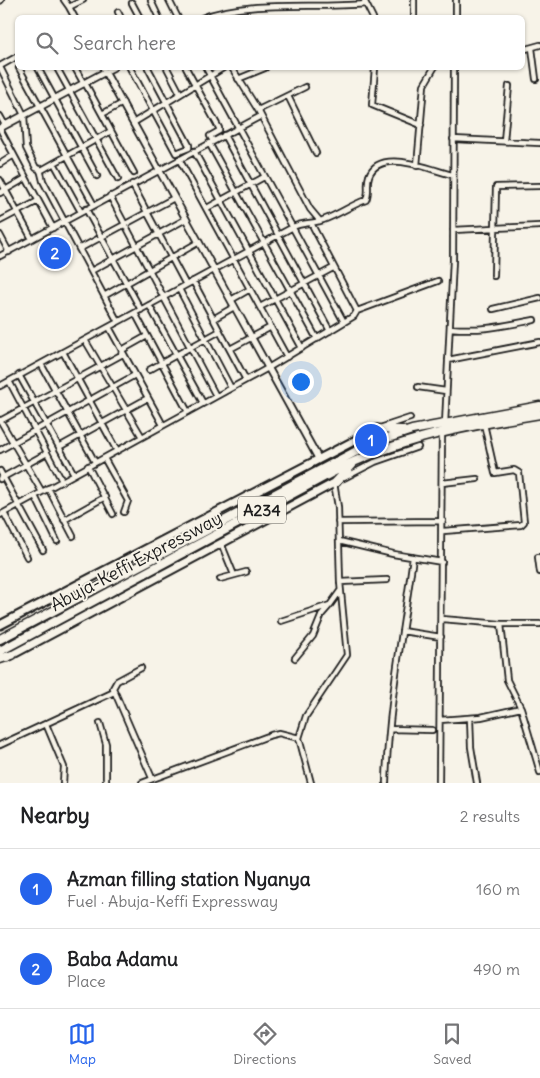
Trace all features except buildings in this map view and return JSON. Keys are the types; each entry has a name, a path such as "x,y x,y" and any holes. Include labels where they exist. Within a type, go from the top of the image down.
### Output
{"highway":[{"name":"Abuja-Keffi Expressway","path":"0,651 360,458 443,428 540,406"},
{"name":"Abuja-Keffi Expressway","path":"0,639 352,452 386,437 412,430 484,424 540,414"},
{"path":"377,429 412,430"},
{"path":"335,482 360,458"},
{"path":"0,661 12,655"}],"main road":[{"name":"Abuja-Keffi Expressway","path":"0,625 377,429"},
{"name":"Abuja-Keffi Expressway","path":"12,655 335,482"}],"street":[{"path":"64,0 73,15"},
{"path":"69,8 83,0"},
{"path":"169,0 176,15"},
{"path":"414,0 414,15"},
{"path":"456,0 456,15"},
{"path":"151,1 158,15"},
{"path":"132,2 138,15"},
{"path":"207,15 219,9 243,5 364,2 371,15"},
{"path":"525,49 540,45"},
{"path":"532,48 536,79"},
{"path":"15,58 0,66 24,115 27,153 36,168 40,168 43,181 118,322"},
{"path":"20,70 94,205"},
{"path":"39,70 97,176"},
{"path":"58,70 118,179"},
{"path":"76,70 134,173"},
{"path":"2,127 70,91 104,70 318,458"},
{"path":"131,70 176,153 189,148 149,70"},
{"path":"168,70 180,93"},
{"path":"187,70 219,130 210,136 211,142 236,193 317,339"},
{"path":"207,70 344,322"},
{"path":"133,123 219,70"},
{"path":"233,70 258,110 310,209 317,214 320,221"},
{"path":"238,79 260,70"},
{"path":"376,70 372,105 421,125"},
{"path":"417,166 424,85 433,70"},
{"path":"439,783 443,428 450,328 454,70"},
{"path":"504,141 509,86"},
{"path":"258,110 305,87"},
{"path":"288,96 316,153"},
{"path":"102,114 123,103"},
{"path":"0,116 2,127 14,155 52,228"},
{"path":"0,256 179,158 261,116"},
{"path":"40,171 111,131"},
{"path":"224,135 330,331"},
{"path":"453,139 540,143"},
{"path":"194,151 302,348"},
{"path":"0,164 14,155"},
{"path":"179,158 287,357"},
{"path":"0,386 293,227 304,222 320,221 366,200 368,177 374,168 397,160 452,175"},
{"path":"54,164 101,236 141,310"},
{"path":"207,208 264,177"},
{"path":"0,193 26,178"},
{"path":"0,180 32,239"},
{"path":"132,184 186,285"},
{"path":"494,276 496,187 540,186"},
{"path":"110,196 216,396"},
{"path":"79,249 174,198"},
{"path":"0,221 38,201"},
{"path":"91,271 186,219"},
{"path":"311,223 357,311"},
{"path":"453,230 540,226"},
{"path":"0,235 9,252"},
{"path":"104,296 199,242"},
{"path":"260,307 333,268"},
{"path":"193,281 246,380"},
{"path":"27,557 2,514 268,368 354,316 357,311 438,281"},
{"path":"179,289 231,388"},
{"path":"231,300 250,289"},
{"path":"493,309 540,298"},
{"path":"149,305 203,404"},
{"path":"213,319 234,306"},
{"path":"135,313 188,412"},
{"path":"450,328 476,330 500,328 534,320"},
{"path":"109,327 163,425"},
{"path":"230,350 270,327"},
{"path":"150,370 220,331"},
{"path":"42,492 0,421 121,355 122,350 147,336"},
{"path":"85,340 142,437"},
{"path":"448,360 540,342"},
{"path":"63,352 117,450"},
{"path":"41,364 95,462"},
{"path":"19,375 74,474"},
{"path":"0,450 136,375"},
{"path":"9,381 62,481"},
{"path":"418,387 446,391"},
{"path":"59,447 148,398"},
{"path":"377,429 410,418"},
{"path":"442,531 498,528 521,525 524,522 519,473 514,470 495,473 484,424"},
{"path":"310,783 299,738 311,706 348,654 340,582 335,482 375,462 418,447"},
{"path":"2,478 47,453"},
{"path":"104,458 128,501 124,512"},
{"path":"88,466 113,514"},
{"path":"0,471 2,478 43,550"},
{"path":"442,483 477,479"},
{"path":"48,488 72,536"},
{"path":"34,496 56,541"},
{"path":"64,520 105,497"},
{"path":"338,522 442,521"},
{"path":"339,542 442,562"},
{"path":"221,543 234,575"},
{"path":"386,783 390,729 413,557"},
{"path":"538,557 540,572"},
{"path":"220,579 246,572"},
{"path":"340,582 387,580"},
{"path":"295,658 313,636 325,609 341,590"},
{"path":"280,621 330,605"},
{"path":"442,619 502,624 540,624"},
{"path":"502,624 507,680 521,708 540,772"},
{"path":"402,631 441,637"},
{"path":"141,668 117,681 112,688 125,712 152,778"},
{"path":"0,744 114,692"},
{"path":"440,720 470,718 521,708"},
{"path":"470,718 471,747 477,783"},
{"path":"100,723 106,744 106,783"},
{"path":"46,724 64,767 63,783"},
{"path":"390,729 432,730"},
{"path":"142,783 271,734 279,732 299,738"}],"place":[{"name":"Baba Adamu","path":"55,253"},
{"name":"Azman filling station Nyanya","path":"371,440"}]}
